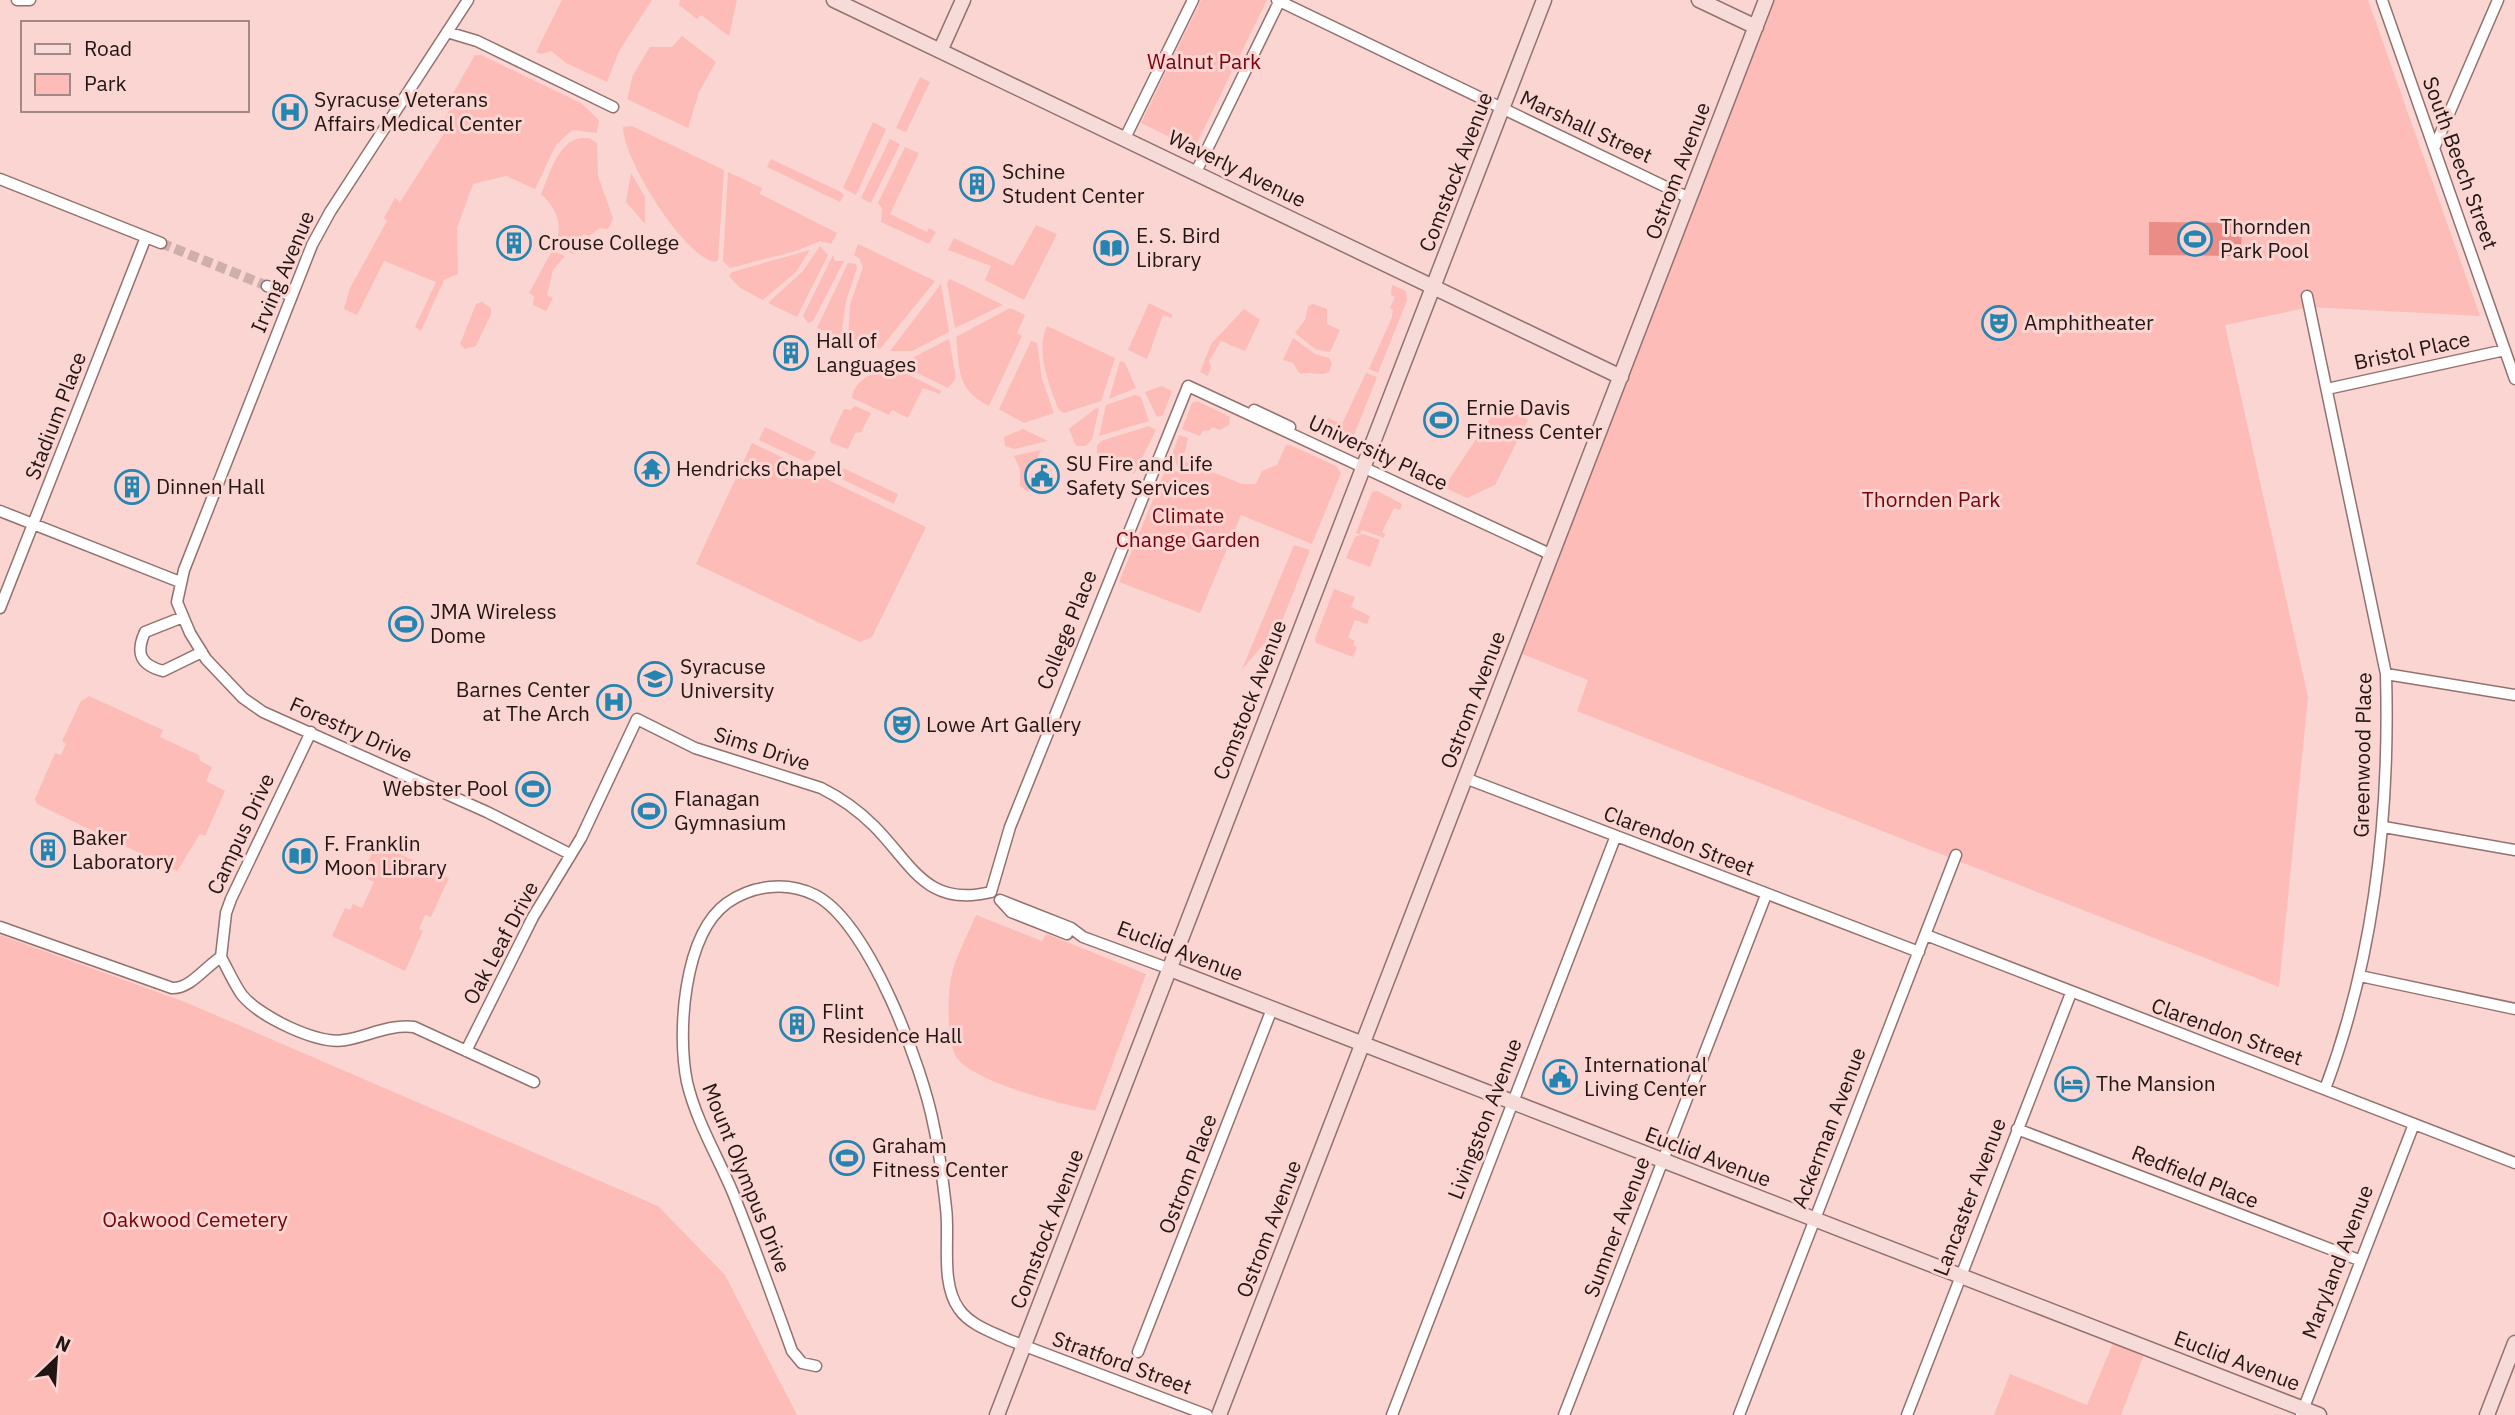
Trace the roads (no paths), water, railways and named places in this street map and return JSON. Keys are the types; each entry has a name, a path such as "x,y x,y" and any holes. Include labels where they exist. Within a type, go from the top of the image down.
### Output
{"street":[{"path":"17,0 30,0"},
{"name":"Irving Avenue","path":"180,582 292,296 330,212 468,0"},
{"name":"Waverly Avenue","path":"834,0 1621,377"},
{"path":"941,49 963,0"},
{"path":"1125,138 1193,0"},
{"path":"1196,172 1279,0"},
{"name":"Marshall Street","path":"1279,0 1689,198"},
{"name":"Comstock Avenue","path":"997,1415 1435,288 1544,0"},
{"path":"1699,0 1756,27"},
{"name":"Ostrom Avenue","path":"1219,1415 1766,0"},
{"name":"South Beech Street","path":"2382,0 2515,379"},
{"path":"2435,146 2498,0"},
{"path":"447,32 477,41 613,107"},
{"path":"0,179 161,243"},
{"name":"Stadium Place","path":"0,608 146,237"},
{"path":"267,286 292,296"},
{"name":"Greenwood Place","path":"2307,296 2386,674 2384,827 2360,976 2347,1030 2325,1089"},
{"name":"Bristol Place","path":"2327,389 2505,350"},
{"name":"University Place","path":"1188,386 1552,555"},
{"name":"College Place","path":"995,896 1010,827 1188,386"},
{"path":"0,511 180,582"},
{"name":"Forestry Drive","path":"180,582 177,597 183,617 202,652 243,698 263,712 487,812 570,854"},
{"path":"183,617 145,632 138,646 140,658 148,667 163,671 202,652"},
{"path":"2386,674 2515,695"},
{"name":"Sims Drive","path":"570,854 581,838 637,719 695,748 821,788 838,797 875,827 924,883 938,891 966,896 995,896"},
{"name":"Campus Drive","path":"221,957 226,913 231,899 311,732"},
{"name":"Clarendon Street","path":"1465,778 1615,838 1919,952"},
{"path":"2384,827 2515,850"},
{"name":"Livingston Avenue","path":"1392,1415 1615,838"},
{"name":"Oak Leaf Drive","path":"466,1051 533,917 563,871 570,854"},
{"name":"Ackerman Avenue","path":"1738,1415 1956,855"},
{"name":"Mount Olympus Drive","path":"816,1366 802,1363 792,1351 733,1192 700,1120 687,1084 683,1056 687,986 707,928 717,912 735,898 773,886 809,892 832,906 851,926 873,961 924,1089 934,1125 947,1219 951,1293 958,1309 966,1317 984,1329 1024,1346"},
{"name":"Sumner Avenue","path":"1564,1415 1766,895"},
{"name":"Euclid Avenue","path":"995,896 1071,928 1083,937 1960,1275 2302,1412 2319,1415"},
{"path":"0,927 172,988 190,983 203,968 221,957 243,997 253,1005 321,1040 346,1040 399,1025 414,1027 534,1082"},
{"name":"Clarendon Street","path":"1926,935 2515,1163"},
{"path":"2360,976 2515,1009"},
{"name":"Lancaster Avenue","path":"1907,1415 2071,993"},
{"name":"Ostrom Place","path":"1138,1352 1272,1009"},
{"name":"Maryland Avenue","path":"2302,1412 2414,1124"},
{"name":"Redfield Place","path":"2017,1129 2359,1260"},
{"path":"2487,1415 2515,1343"},
{"name":"Stratford Street","path":"1024,1346 1207,1415"}],"tunnel":[{"path":"161,243 267,286"}],"place":[{"name":"Syracuse Veterans Affairs Medical Center","path":"290,112"},
{"name":"Schine Student Center","path":"977,184"},
{"name":"Thornden Park Pool","path":"2195,239"},
{"name":"Crouse College","path":"514,243"},
{"name":"E. S. Bird Library","path":"1111,248"},
{"name":"Amphitheater","path":"1999,323"},
{"name":"Hall of Languages","path":"791,353"},
{"name":"Ernie Davis Fitness Center","path":"1441,420"},
{"name":"Hendricks Chapel","path":"652,469"},
{"name":"SU Fire and Life Safety Services","path":"1042,476"},
{"name":"Dinnen Hall","path":"132,487"},
{"name":"JMA Wireless Dome","path":"406,624"},
{"name":"Syracuse University","path":"655,679"},
{"name":"Barnes Center at The Arch","path":"614,702"},
{"name":"Lowe Art Gallery","path":"902,725"},
{"name":"Webster Pool","path":"533,789"},
{"name":"Flanagan Gymnasium","path":"649,811"},
{"name":"Baker Laboratory","path":"48,850"},
{"name":"F. Franklin Moon Library","path":"300,856"},
{"name":"Flint Residence Hall","path":"797,1024"},
{"name":"International Living Center","path":"1560,1077"},
{"name":"The Mansion","path":"2072,1084"},
{"name":"Graham Fitness Center","path":"847,1158"}],"park label":[{"name":"Walnut Park","path":"1204,62"},
{"name":"Thornden Park","path":"1931,500"},
{"name":"Climate Change Garden","path":"1188,528"},
{"name":"Oakwood Cemetery","path":"195,1220"}]}
